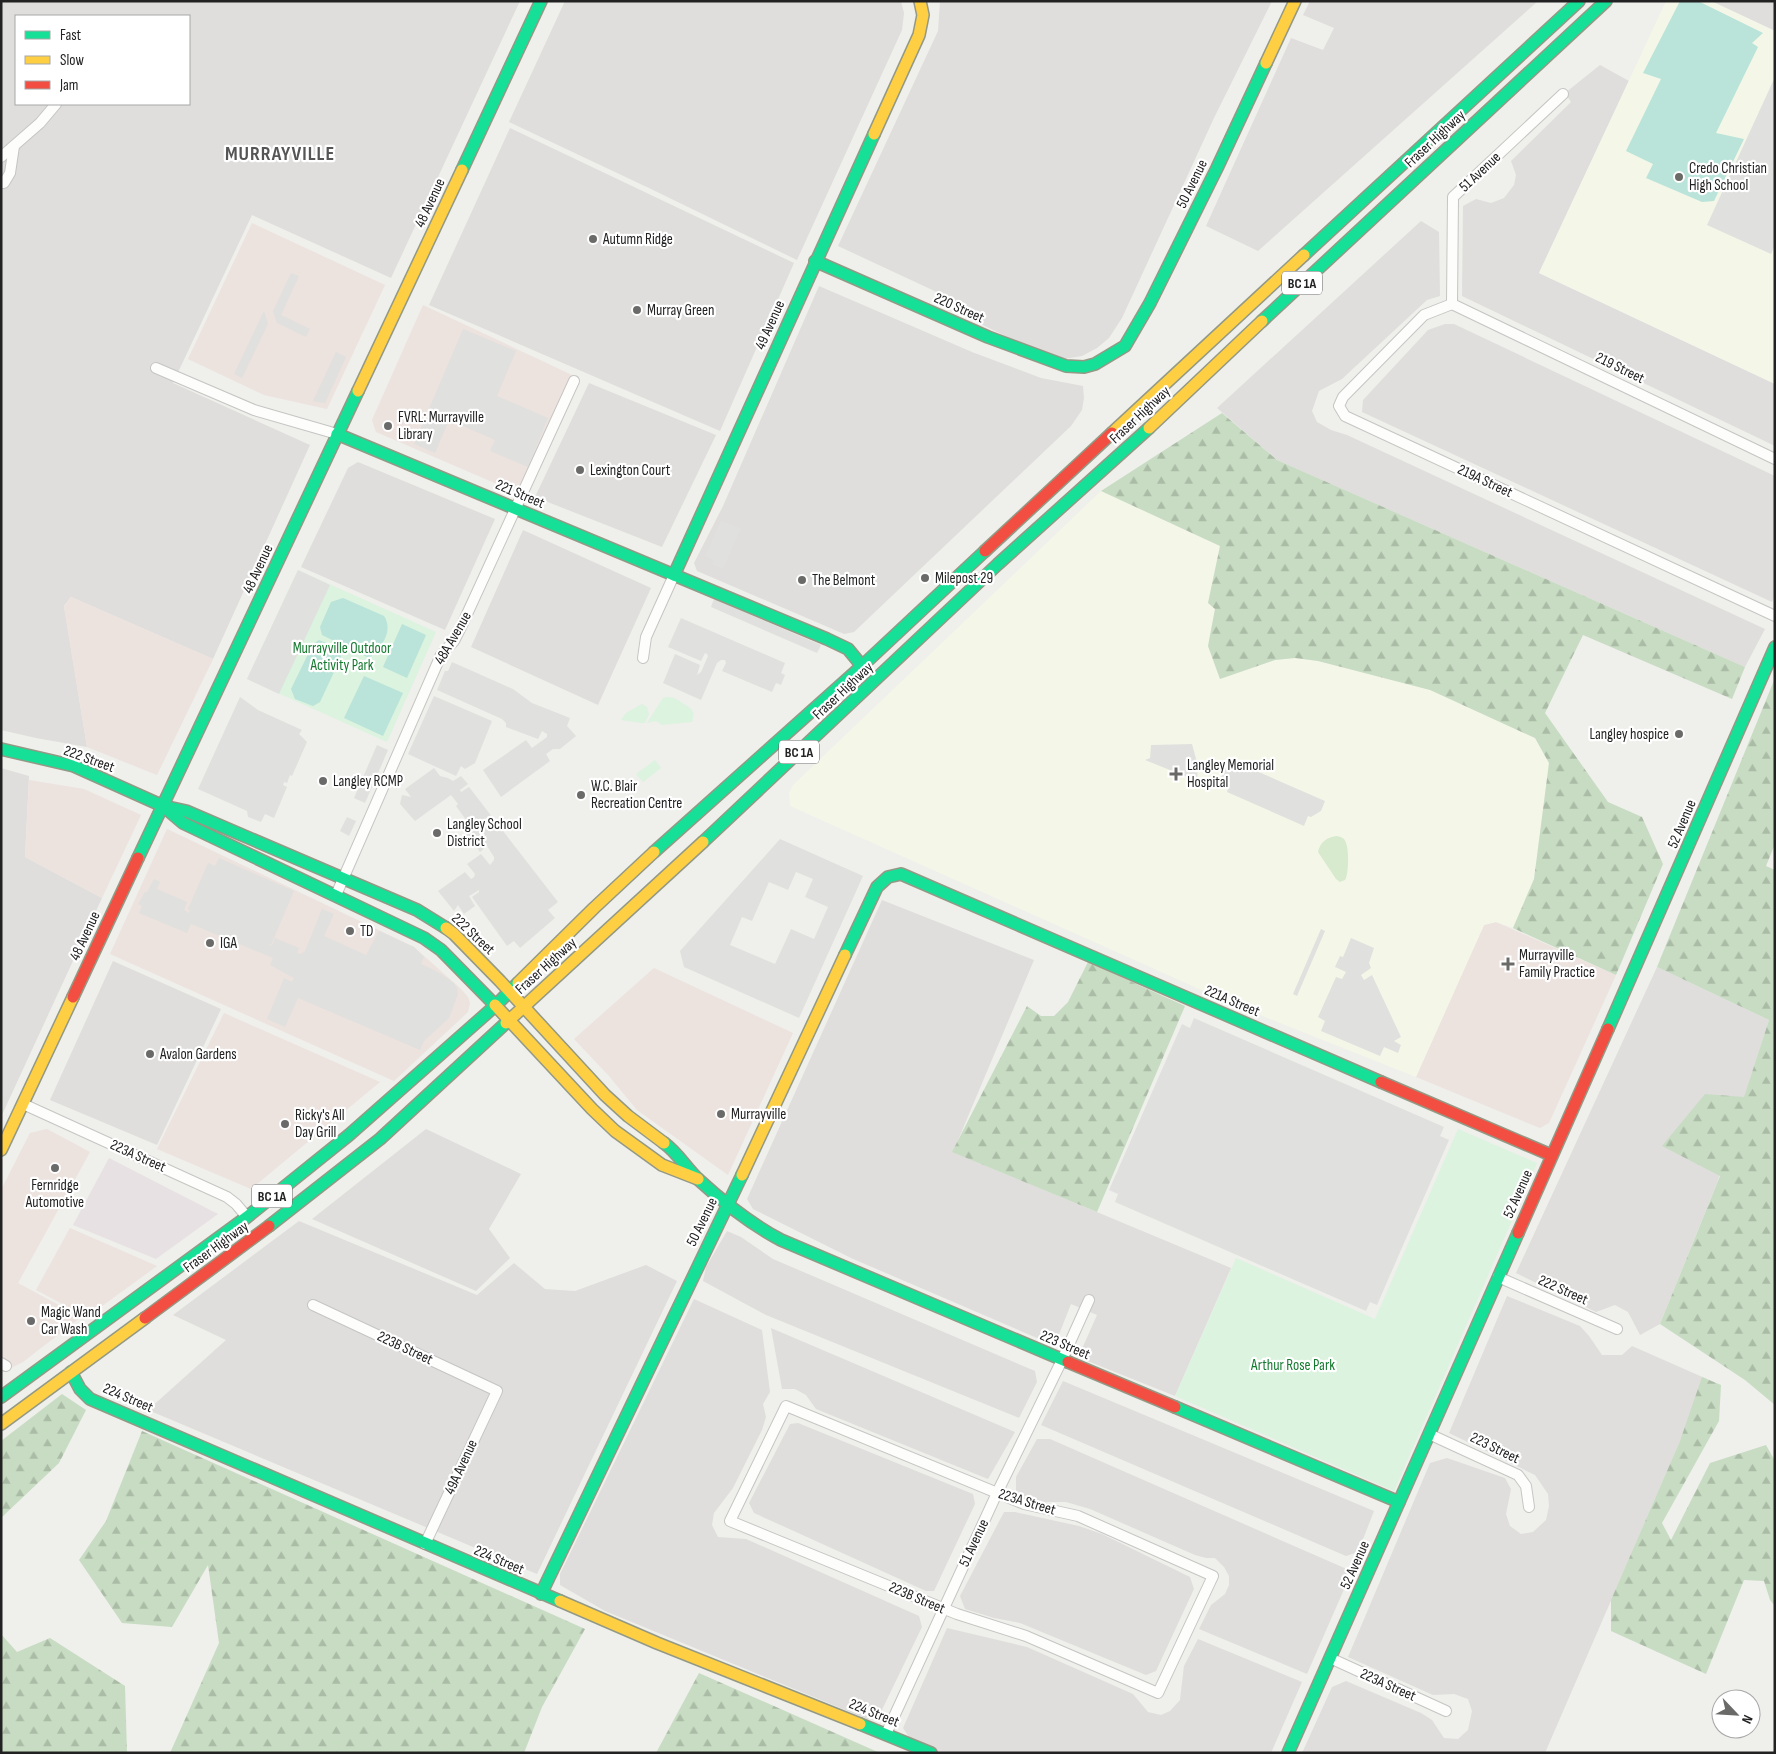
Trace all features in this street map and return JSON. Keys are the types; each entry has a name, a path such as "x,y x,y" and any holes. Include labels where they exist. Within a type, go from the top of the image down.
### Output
{"street":[{"name":"48 Avenue","path":"1,1150 541,1"},
{"name":"50 Avenue","path":"1095,364 1125,346 1150,303 1217,168 1296,1"},
{"name":"Fraser Highway","path":"1,1397 247,1217 349,1135 495,1006 657,849 862,666 1579,1"},
{"name":"Fraser Highway","path":"1,1424 257,1236 379,1140 678,865 1005,558 1147,430 1315,270 1606,1"},
{"name":"49 Avenue","path":"644,658 646,637 815,261 918,38 921,30 921,3"},
{"name":"51 Avenue","path":"1452,304 1454,197 1563,94"},
{"path":"1,157 40,123 55,105"},
{"path":"1,184 4,183 10,173 14,146"},
{"name":"220 Street","path":"815,261 988,337 1066,366 1084,367 1095,364"},
{"name":"219 Street","path":"1452,304 1775,458"},
{"name":"219A Street","path":"1452,304 1424,315 1343,397 1339,406 1345,416 1775,616"},
{"name":"221 Street","path":"156,368 254,410 338,434 674,575 844,647 862,666"},
{"name":"48A Avenue","path":"336,895 441,655 454,641 462,625 574,381"},
{"name":"52 Avenue","path":"1288,1753 1775,647"},
{"name":"222 Street","path":"1,749 85,770 163,806 186,810 417,910 437,921 454,934 524,1006 605,1095 628,1116 675,1151 698,1179 728,1202"},
{"name":"222 Street","path":"163,806 183,823 424,938 441,950 615,1131 662,1165 698,1179"},
{"name":"50 Avenue","path":"541,1594 728,1202 752,1156 878,887 888,877 901,874"},
{"name":"221A Street","path":"901,874 1552,1155"},
{"name":"223A Street","path":"23,1104 227,1197 247,1217"},
{"name":"223 Street","path":"728,1202 755,1226 781,1240 1398,1502"},
{"name":"222 Street","path":"1498,1277 1617,1329"},
{"name":"51 Avenue","path":"886,1734 997,1493 1089,1300"},
{"name":"223B Street","path":"313,1305 497,1391"},
{"name":"224 Street","path":"70,1372 80,1389 90,1399 657,1643 931,1753"},
{"name":"49A Avenue","path":"425,1544 497,1391"},
{"name":"223A Street","path":"786,1406 1024,1504 1078,1516 1213,1576 1187,1629"},
{"name":"223B Street","path":"786,1406 730,1521 944,1609 1026,1636 1158,1693 1187,1629"},
{"name":"223 Street","path":"1429,1434 1518,1475 1526,1486 1529,1506"},
{"name":"223A Street","path":"1330,1658 1446,1711"}],"shaded area":[{"path":"1,1 520,1 391,278 252,215 173,383 310,445 213,659 71,597 64,606 87,747 1,730"},
{"path":"565,1 901,1 904,13 902,30 797,260 509,122"},
{"path":"940,1 1272,1 1214,118 1122,318 1109,338 1097,348 1082,356 1064,359 1046,356 952,310 956,301 838,246 938,31"},
{"path":"1310,1 1538,1 1258,251 1206,226 1291,38 1323,50 1334,28 1303,15"},
{"name":"Credo Christian High School","path":"1666,1 1711,1 1775,31 1775,384 1539,273"},
{"path":"1680,1 1698,1 1763,33 1752,43 1758,47 1716,133 1744,139 1714,201 1702,202 1646,178 1653,164 1626,151 1661,79 1643,73"},
{"path":"1711,1 1775,1 1775,31"},
{"path":"1600,65 1629,81 1539,273 1775,384 1775,446 1462,296 1463,206 1476,199 1491,203 1504,198 1514,185 1516,175 1511,161 1571,102 1565,93"},
{"path":"1775,77 1775,245 1771,254 1707,225"},
{"path":"510,128 794,263 720,431 429,305"},
{"path":"1421,221 1439,232 1440,296 1427,300 1342,379 1319,391 1312,411 1317,422 1765,629 1745,667 1277,460 1217,408"},
{"path":"252,223 385,285 327,409 264,395 188,359"},
{"path":"291,273 299,276 281,315 310,329 306,337 277,323 273,311"},
{"path":"819,286 972,352 1041,378 1083,386 1084,398 1082,410 1071,426 854,632 844,634 697,571 694,563 723,506"},
{"path":"423,305 572,375 518,493 376,432 372,420"},
{"path":"264,311 268,324 242,378 234,374"},
{"path":"1445,324 1454,324 1775,476 1775,596 1772,602 1362,412 1363,400 1428,330"},
{"path":"463,329 516,351 497,396 548,418 528,467 490,451 495,440 449,420 435,453 414,444"},
{"path":"336,352 346,357 325,403 313,401"},
{"path":"589,383 716,435 662,547 535,497"},
{"path":"358,462 495,519 445,630 301,567 348,468"},
{"name":"Langley Memorial Hospital","path":"1101,491 1220,546 1208,603 1215,609 1208,646 1220,679 1275,660 1295,658 1318,661 1431,690 1535,738 1549,763 1534,879 1513,928 1496,922 1484,925 1416,1077 1235,1005 790,806 789,793 793,785"},
{"path":"721,521 741,529 723,569 712,564 713,560 705,556"},
{"path":"523,530 651,588 598,705 471,647"},
{"path":"298,570 330,585 279,694 247,679"},
{"path":"71,597 213,659 157,775 87,747 64,607"},
{"path":"343,598 384,616 387,622 388,627 385,639 369,658 322,635 320,627 331,602"},
{"path":"714,599 821,645 817,653 711,607"},
{"path":"681,618 785,663 781,673 785,675 781,685 776,683 772,692 722,671 726,663 725,660 717,663 701,700 663,683 675,654 700,665 697,675 701,672 708,656 705,653 701,661 668,647"},
{"path":"402,624 426,635 407,678 383,667"},
{"path":"319,640 336,647 341,653 341,657 320,702 313,706 295,699 291,689 313,644"},
{"path":"452,662 513,689 532,703 570,718 567,726 576,736 560,749 553,749 546,754 550,761 501,797 483,770 526,740 532,748 547,737 547,734 542,731 538,739 506,727 506,723 502,719 437,690 445,671 448,671"},
{"path":"364,676 403,693 383,736 344,718"},
{"path":"434,696 492,721 475,763 465,769 461,766 456,776 408,754"},
{"path":"240,697 258,710 302,730 299,734 307,742 292,776 290,775 287,783 284,782 283,785 287,787 274,818 265,814 261,822 248,817 247,811 198,789"},
{"path":"1192,744 1198,766 1197,781 1145,760 1150,758 1151,745"},
{"path":"377,745 388,750 365,803 354,798"},
{"path":"1229,759 1325,801 1321,811 1311,817 1308,816 1304,826 1227,792 1230,782 1227,782 1223,789 1217,786"},
{"path":"1,768 29,776 25,857 102,898 1,1117"},
{"path":"434,768 440,776 453,781 461,776 468,784 460,790 461,792 469,787 558,902 548,910 555,918 520,948 514,941 507,946 472,897 479,890 469,896 475,906 464,914 458,905 454,911 438,891 465,872 471,879 474,877 475,874 467,864 481,854 490,865 494,857 487,846 480,852 462,829 469,824 456,806 458,804 451,795 415,821 400,804 402,795 411,797 405,789"},
{"path":"29,780 84,789 141,815 102,898 25,857"},
{"path":"347,817 356,821 349,836 340,831"},
{"path":"167,829 414,947 468,997 470,1003 468,1012 394,1081 110,954"},
{"path":"780,839 863,876 799,1018 684,967 680,951","holes":["796,872 813,879 805,897 828,907 814,939 791,929 775,964 730,945 742,917 752,921 769,882 788,890"]},
{"path":"219,858 294,891 271,945 267,944 272,946 275,938 299,948 297,953 301,954 305,951 322,909 334,914 324,936 366,955 379,931 414,947 424,957 421,964 438,972 454,983 458,994 449,1018 424,1041 420,1050 298,998 285,1027 267,1019 284,978 292,982 294,978 270,965 273,958 191,924 187,933 139,913 142,906 138,904 154,879 160,882 157,889 187,902 184,910 189,913 190,910 188,909 208,863 215,866"},
{"path":"882,900 1034,960 953,1152 1231,1268 1175,1396 1085,1360 1081,1351 1097,1315 1071,1304 1058,1337 1051,1344 851,1258 753,1209 747,1199"},
{"path":"1496,922 1616,975 1549,1123 1540,1128 1416,1077 1484,925"},
{"path":"1321,929 1325,931 1297,996 1293,994"},
{"path":"1351,938 1374,948 1369,963 1371,968 1361,975 1364,980 1372,975 1401,1037 1394,1041 1401,1045 1398,1053 1384,1047 1380,1056 1321,1031 1325,1021 1318,1017 1336,977 1342,979 1346,972 1335,967 1340,956 1343,957"},
{"path":"113,961 221,1009 157,1145 50,1100"},
{"path":"1657,967 1769,1020 1717,1183 1660,1324 1640,1335 1628,1312 1615,1305 1596,1312 1516,1273"},
{"path":"654,968 793,1033 728,1175 637,1110 609,1076 574,1039"},
{"path":"224,1013 380,1082 251,1189 157,1149"},
{"path":"1194,1018 1444,1127 1440,1136 1449,1140 1377,1305 1370,1302 1366,1311 1115,1202 1118,1194 1109,1190 1182,1024 1190,1028"},
{"path":"47,1129 90,1152 18,1283 81,1317 23,1362 1,1373 1,1190 30,1133"},
{"path":"426,1129 521,1174 489,1229 510,1258 476,1291 312,1219"},
{"path":"109,1158 218,1214 156,1259 73,1225"},
{"path":"299,1221 477,1295 514,1263 545,1289 575,1291 646,1265 677,1281 537,1574 148,1410 226,1340 173,1315"},
{"path":"70,1228 157,1266 87,1317 36,1290"},
{"path":"727,1231 741,1237 773,1259 1035,1371 1037,1382 1019,1418 766,1315 703,1281 706,1267"},
{"path":"1507,1296 1580,1326 1602,1355 1622,1355 1632,1346 1707,1379 1545,1753 1302,1753 1332,1687 1346,1681 1421,1713 1432,1720 1444,1738 1458,1739 1468,1730 1472,1711 1468,1699 1454,1694 1433,1695 1348,1657 1430,1463 1447,1458 1505,1478 1511,1489 1506,1514 1510,1526 1521,1534 1533,1532 1546,1520 1549,1506 1548,1494 1535,1475 1449,1433"},
{"path":"694,1299 762,1330 770,1392 763,1404 766,1417 762,1430 733,1488 714,1513 712,1525 718,1537 746,1539 919,1616 922,1627 877,1720 867,1719 605,1611 560,1585 560,1574"},
{"path":"771,1328 1015,1432 988,1479 816,1409 806,1395 795,1389 782,1389"},
{"path":"1063,1381 1374,1511 1358,1552 1346,1556 1041,1425"},
{"path":"798,1423 973,1494 975,1504 934,1591 926,1591 754,1513 749,1503 790,1424"},
{"path":"1037,1439 1050,1439 1349,1570 1349,1578 1307,1674 1199,1629 1211,1605 1225,1594 1229,1585 1229,1576 1224,1567 1215,1558 1195,1555 1090,1509 1066,1502 1043,1502 1024,1496 1016,1491 1016,1477"},
{"path":"1004,1512 1015,1512 1079,1526 1102,1534 1190,1577 1194,1589 1156,1671 1146,1675 1020,1623 994,1618 965,1609 960,1596"},
{"path":"947,1628 1027,1647 1133,1694 1148,1712 1161,1715 1170,1711 1180,1700 1184,1666 1198,1639 1302,1682 1271,1753 942,1753 911,1740 903,1728"}],"green space":[{"path":"1222,413 1277,460 1745,667 1732,699 1583,635 1545,713 1608,802 1642,817 1663,864 1616,975 1513,928 1534,879 1549,763 1535,738 1430,690 1318,661 1295,658 1275,660 1220,679 1208,646 1215,609 1208,603 1220,546 1101,491"},
{"name":"Murrayville Outdoor Activity Park","path":"298,570 436,632 387,742 247,679"},
{"path":"1775,678 1775,844 1766,866 1775,870 1775,1405 1745,1380 1660,1324 1720,1176 1662,1146 1705,1094 1744,1097 1769,1020 1657,967"},
{"path":"663,698 675,698 690,708 693,712 692,722 662,725 656,721 647,723"},
{"path":"642,704 647,707 649,714 645,723 621,720 626,713"},
{"path":"655,760 661,768 643,782 636,774"},
{"path":"1337,836 1345,841 1348,856 1346,877 1345,880 1340,882 1318,852 1320,845 1324,841"},
{"path":"1088,962 1185,1006 1097,1212 952,1152 1027,1006 1041,1016 1054,1016 1068,1002"},
{"name":"Arthur Rose Park","path":"1458,1129 1537,1163 1394,1491 1175,1396 1236,1258 1375,1319"},
{"path":"1702,1377 1721,1385 1719,1421 1662,1523 1671,1540 1710,1463 1766,1445 1775,1461 1775,1606 1770,1600 1764,1581 1744,1580 1706,1674 1611,1631 1611,1600 1680,1441"},
{"path":"62,1394 86,1410 59,1463 1,1518 1,1441"},
{"path":"142,1431 585,1629 542,1707 524,1753 170,1753 219,1643 208,1565 172,1627 122,1623 79,1560 106,1521"},
{"path":"1,1634 17,1652 50,1638 125,1686 127,1753 1,1753"},
{"path":"699,1673 880,1753 656,1753"}],"traffic: fast":[{"path":"462,170 541,1"},
{"path":"1304,255 1579,1"},
{"path":"1262,321 1606,1"},
{"path":"815,261 988,337 1066,366 1084,367 1095,364 1125,346 1150,303 1217,168 1266,63"},
{"path":"674,575 874,134"},
{"path":"138,858 358,391"},
{"path":"703,842 998,564 1149,428"},
{"path":"337,434 827,639 848,649 862,666"},
{"path":"654,852 862,666 985,551"},
{"path":"1608,1029 1775,647"},
{"path":"1,749 74,766 163,806 186,811 417,910 446,928"},
{"path":"163,806 183,823 424,938 441,950 495,1005"},
{"path":"845,955 877,887 888,877 901,874 1381,1082"},
{"path":"1,1397 247,1217 349,1135 495,1006 518,983"},
{"path":"269,1226 380,1139 506,1023"},
{"path":"664,1143 718,1197 748,1220 781,1240 1068,1362"},
{"path":"541,1594 742,1175"},
{"path":"1288,1753 1518,1233"},
{"path":"71,1372 80,1389 90,1399 560,1601"},
{"path":"1175,1407 1399,1502"},
{"path":"860,1724 931,1753"}],"traffic: slow":[{"path":"874,134 919,35 923,15 920,1"},
{"path":"1266,63 1295,1"},
{"path":"358,391 462,170"},
{"path":"1112,433 1304,255"},
{"path":"1149,428 1262,321"},
{"path":"506,1023 703,842"},
{"path":"518,983 654,852"},
{"path":"446,928 500,981 605,1095 628,1116 664,1143"},
{"path":"742,1175 845,955"},
{"path":"1,1150 73,997"},
{"path":"495,1005 615,1131 662,1165 698,1179"},
{"path":"1,1424 145,1318"},
{"path":"560,1601 657,1643 860,1724"}],"traffic: jam":[{"path":"985,551 1112,433"},
{"path":"73,997 138,858"},
{"path":"1518,1233 1608,1029"},
{"path":"1381,1082 1551,1155"},
{"path":"145,1318 269,1226"},
{"path":"1068,1362 1175,1407"}],"place":[{"name":"Credo Christian High School","path":"1679,177"},
{"name":"Autumn Ridge","path":"593,239"},
{"name":"Murray Green","path":"637,310"},
{"name":"FVRL: Murrayville Library","path":"388,426"},
{"name":"Lexington Court","path":"580,470"},
{"name":"Milepost 29","path":"925,578"},
{"name":"The Belmont","path":"802,580"},
{"name":"Langley hospice","path":"1679,734"},
{"name":"Langley Memorial Hospital","path":"1176,774"},
{"name":"Langley RCMP","path":"323,781"},
{"name":"W.C. Blair Recreation Centre","path":"581,795"},
{"name":"Langley School District","path":"437,833"},
{"name":"TD","path":"350,931"},
{"name":"IGA","path":"210,943"},
{"name":"Murrayville Family Practice","path":"1508,964"},
{"name":"Avalon Gardens","path":"150,1054"},
{"name":"Murrayville","path":"721,1114"},
{"name":"Ricky's All Day Grill","path":"285,1124"},
{"name":"Fernridge Automotive","path":"55,1168"},
{"name":"Magic Wand Car Wash","path":"31,1321"}],"district":[{"name":"MURRAYVILLE","path":"280,154"}]}
